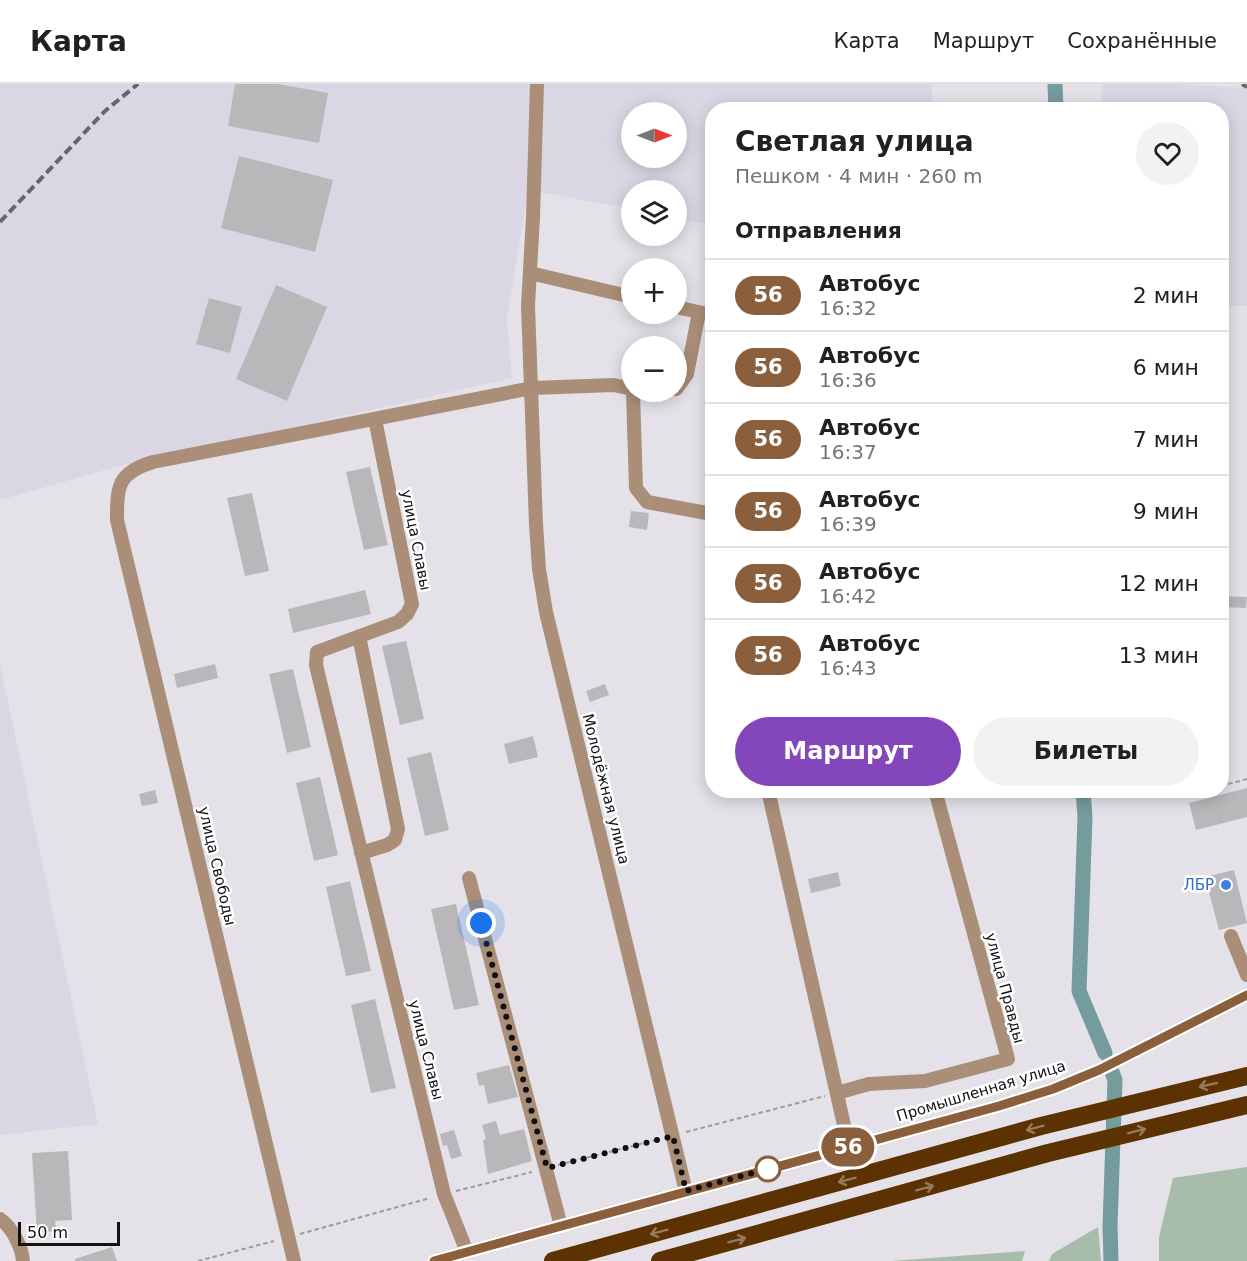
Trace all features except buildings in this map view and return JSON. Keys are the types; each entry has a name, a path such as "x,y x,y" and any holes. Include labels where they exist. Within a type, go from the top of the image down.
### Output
{"highway":[{"path":"553,1261 1092,1113 1247,1076"},
{"path":"660,1261 1098,1141 1247,1106"}],"street":[{"name":"Молодёжная улица","path":"537,84 528,306 539,569 546,612 686,1191"},
{"path":"530,273 621,294"},
{"path":"687,310 705,314"},
{"path":"687,374 705,317"},
{"path":"375,419 532,388 621,388"},
{"path":"632,402 636,488 647,502 705,513"},
{"name":"улица Свободы","path":"294,1261 117,519 117,496 123,478 133,469 153,462 375,419"},
{"name":"улица Славы","path":"375,419 412,604 407,614 398,622 317,652 316,665 444,1194 467,1252"},
{"path":"359,636 398,829 395,840 387,845 361,853"},
{"path":"770,798 849,1147"},
{"name":"улица Правды","path":"837,1093 869,1084 925,1081 1008,1059 937,798"},
{"path":"469,878 561,1226"},
{"path":"1231,936 1247,975"},
{"name":"Промышленная улица","path":"434,1261 999,1106 1053,1089 1099,1070 1247,995"},
{"path":"0,1219 7,1224 22,1253 23,1261"}],"path":[{"path":"1229,784 1247,779"},
{"path":"201,1261 444,1194 837,1093"}],"shaded area":[{"path":"0,84 933,84 932,102 705,102 705,224 687,220 687,180 621,180 621,207 528,190 507,319 512,378 112,468 0,500"},
{"path":"1101,84 1178,84 1247,88 1247,306 1229,306 1229,102 1102,102"},
{"path":"0,664 98,1124 0,1135"}],"green space":[{"path":"1247,1167 1247,1261 1159,1261 1159,1237 1173,1178"},
{"path":"1098,1227 1101,1261 1049,1261 1052,1254"},
{"path":"1025,1251 1022,1261 891,1261"}],"waterway":[{"path":"1055,84 1056,102"},
{"path":"1084,798 1085,817 1079,991 1105,1053"},
{"path":"1111,1261 1115,1080 1112,1072"}],"railway":[{"path":"0,222 105,111 138,84"},
{"path":"1242,84 1247,87"}],"bus line":[{"name":"56","path":"434,1261 999,1106 1053,1089 1099,1070 1247,995"}],"place":[{"name":"ЛБР","path":"1226,885"}],"route":[{"path":"481,923 547,1168 673,1136 686,1191 768,1169"}]}
